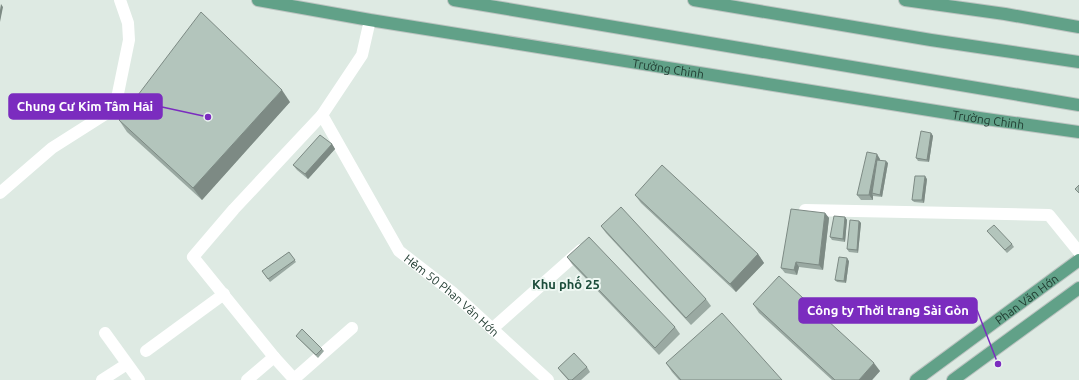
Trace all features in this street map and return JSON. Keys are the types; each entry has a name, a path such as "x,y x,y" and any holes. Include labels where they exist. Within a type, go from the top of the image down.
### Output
{"main road":[{"name":"Trường Chinh","path":"258,0 370,20 979,118 1079,132"},
{"path":"454,0 1079,105"},
{"path":"694,0 931,40 1079,62"},
{"path":"905,0 939,2 1079,27"},
{"name":"Phan Văn Hớn","path":"916,380 1079,260"},
{"name":"Phan Văn Hớn","path":"953,380 1079,288"}],"street":[{"path":"0,193 52,148 115,108 129,40 128,23 120,0"},
{"path":"352,328 294,379 274,357 193,257 234,209 322,115 362,55 370,20"},
{"name":"Hẻm 50 Phan Văn Hớn","path":"322,115 399,251 452,292 548,380"},
{"path":"805,210 1049,215 1079,252"},
{"path":"492,329 587,244"},
{"path":"146,351 224,294"},
{"path":"105,333 139,380"},
{"path":"247,380 274,357"},
{"path":"102,380 127,364"}],"building":[{"path":"201,12 282,90 193,188 119,120"},
{"path":"921,131 931,133 927,160 916,158"},
{"path":"320,135 332,144 305,174 293,165"},
{"path":"867,152 877,154 869,195 857,195"},
{"path":"877,160 886,161 880,195 872,193"},
{"path":"662,165 758,254 730,284 635,195"},
{"path":"915,176 925,176 922,200 912,200"},
{"path":"1079,185 1079,193 1075,189"},
{"path":"621,207 706,299 686,318 601,226"},
{"path":"791,209 825,213 819,265 796,262 794,270 781,268"},
{"path":"834,216 845,217 843,239 830,237"},
{"path":"850,220 859,221 857,250 847,249"},
{"path":"994,225 1012,244 1005,250 987,231"},
{"path":"589,237 675,327 655,348 567,257"},
{"path":"289,252 295,260 268,279 262,271"},
{"path":"839,257 847,258 844,281 835,280"},
{"path":"779,276 874,363 859,380 835,380 753,304"},
{"path":"722,313 782,380 681,380 666,363"},
{"path":"302,329 322,349 316,355 296,336"},
{"path":"574,353 587,367 572,380 569,380 558,368"}],"place":[{"name":"Chung Cư Kim Tâm Hải","path":"208,117"},
{"name":"Công ty Thời trang Sài Gòn","path":"998,364"}],"district":[{"name":"Khu phố 25","path":"566,284"}]}
